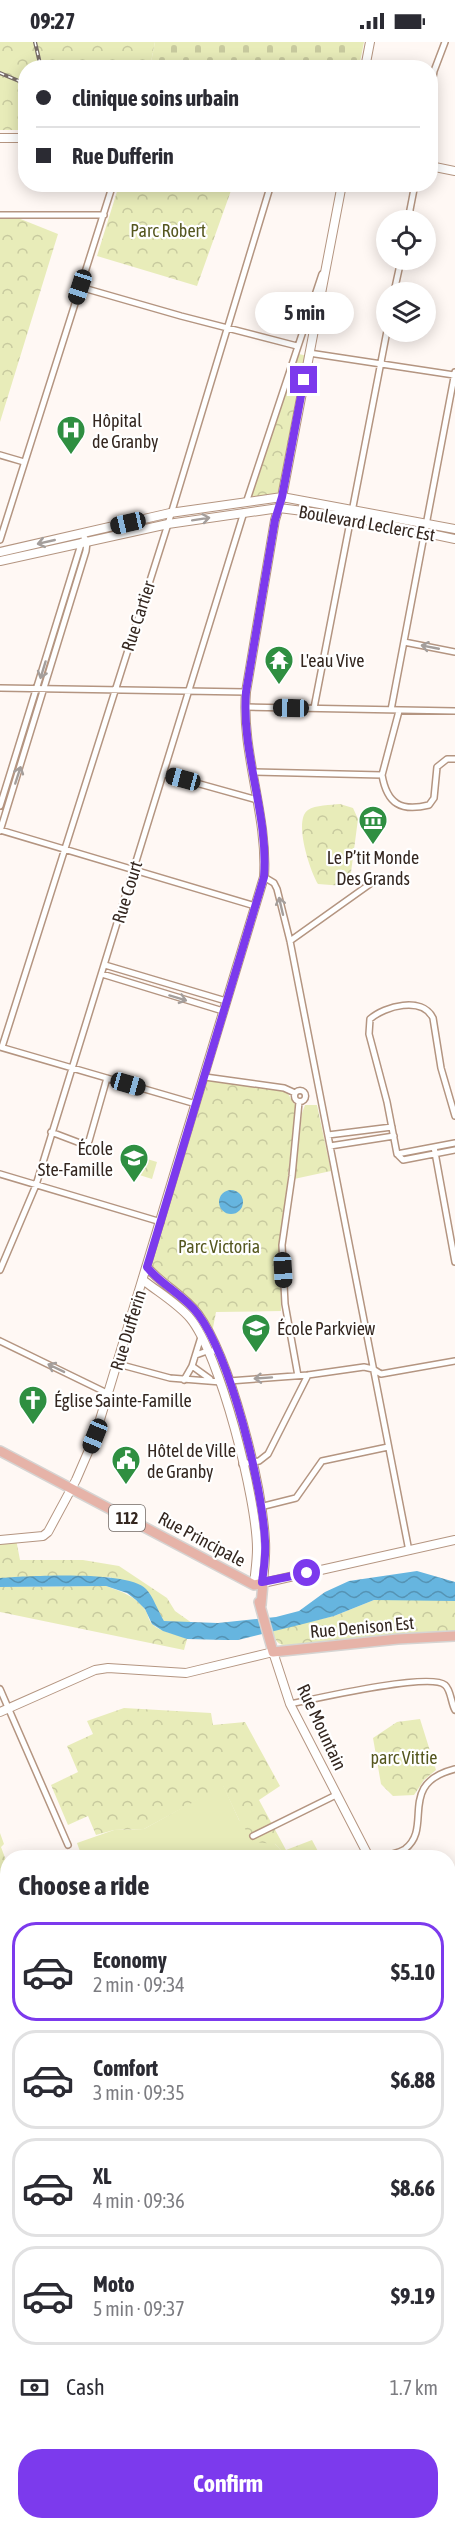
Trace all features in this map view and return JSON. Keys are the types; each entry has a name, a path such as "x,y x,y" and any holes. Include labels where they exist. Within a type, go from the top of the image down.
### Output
{"main road":[{"name":"Rue Principale","path":"0,1451 258,1584"},
{"name":"Rue Mountain","path":"258,1584 272,1647"},
{"name":"Rue Denison Est","path":"272,1647 455,1636"}],"street":[{"path":"367,60 370,42"},
{"path":"438,62 445,42"},
{"path":"0,138 18,138"},
{"path":"438,168 455,171"},
{"path":"0,540 111,192"},
{"name":"Rue Cartier","path":"1,1047 168,524 269,192"},
{"name":"Rue Dufferin","path":"0,1540 43,1536 48,1532 72,1489 95,1436 264,877 264,853 253,772 246,692 340,192"},
{"path":"410,210 413,192"},
{"path":"0,215 104,215"},
{"path":"247,500 326,263"},
{"path":"80,287 227,329 297,346"},
{"path":"314,708 385,342"},
{"path":"309,352 455,374 391,710"},
{"path":"0,455 24,462"},
{"name":"Boulevard Leclerc Est","path":"0,552 170,513 247,500 282,497 424,528 455,539"},
{"name":"Boulevard Leclerc Est","path":"0,561 168,524 244,512 279,508 352,514"},
{"name":"Rue Court","path":"0,1270 36,1185 244,512"},
{"name":"Boulevard Leclerc Est","path":"424,528 455,529"},
{"path":"82,533 86,551 0,830 255,906"},
{"path":"0,806 84,542"},
{"path":"404,642 455,652"},
{"path":"0,688 246,692"},
{"path":"246,707 455,711"},
{"path":"399,711 382,775 387,794 394,803 405,807 429,805 434,798 437,767 447,759 455,759"},
{"path":"253,772 382,775"},
{"path":"164,774 257,800"},
{"path":"264,877 274,883 277,889 290,941 409,1551"},
{"path":"290,941 377,879"},
{"path":"105,964 226,1001"},
{"path":"102,975 223,1011"},
{"path":"158,992 161,982"},
{"path":"455,1116 441,1068 433,1018 424,1007 412,1004 377,1013 370,1019 369,1034 397,1154 402,1160 455,1143"},
{"path":"1,1047 196,1104"},
{"path":"205,1077 284,1088 295,1093 301,1091 306,1097"},
{"path":"51,1132 80,1143 89,1141 107,1078"},
{"path":"295,1093 294,1098 299,1102"},
{"path":"298,1376 285,1304 282,1245 299,1102 306,1097 319,1094"},
{"path":"328,1136 392,1126"},
{"path":"365,1131 367,1140"},
{"path":"330,1146 394,1136"},
{"path":"435,1150 455,1150"},
{"path":"435,1150 452,1228 455,1262"},
{"path":"0,1174 160,1222"},
{"path":"147,1267 156,1278 196,1311 205,1324 217,1351 242,1464 256,1508"},
{"path":"143,1280 189,1317 202,1336 207,1351 225,1381 252,1462 258,1584 455,1540"},
{"path":"184,1380 202,1336"},
{"path":"0,1341 108,1394"},
{"path":"195,1355 217,1351"},
{"path":"118,1364 184,1380 225,1381 308,1375 364,1367 381,1374 455,1361"},
{"path":"192,1365 211,1380"},
{"path":"242,1464 259,1461 268,1454 308,1375"},
{"path":"256,1508 296,1498 302,1494 313,1471 322,1461 388,1447"},
{"path":"4,1710 95,1670 108,1668 186,1673 272,1647"},
{"name":"Rue Mountain","path":"272,1647 290,1704 365,1850"},
{"path":"290,1704 418,1681 442,1683 448,1687 455,1710"},
{"path":"0,1689 4,1710 68,1845"},
{"path":"403,1850 411,1842 417,1826 420,1796 424,1787 430,1779 455,1769"},
{"path":"253,1836 336,1795"}],"green space":[{"path":"0,42 155,42 151,60 18,60 18,130 0,130"},
{"path":"155,42 364,42 360,60 151,60"},
{"name":"Parc Robert","path":"117,192 231,192 197,286 97,256"},
{"path":"18,218 58,234 0,422 0,219"},
{"path":"294,353 308,356 282,497 250,499"},
{"path":"340,804 353,808 358,819 350,880 344,886 318,884 304,846 302,824 304,816 308,810 315,807"},
{"name":"Parc Victoria","path":"205,1077 284,1088 296,1106 280,1245 281,1311 216,1312 212,1333 197,1309 148,1268"},
{"path":"305,1105 317,1105 331,1171 294,1179 302,1113"},
{"path":"144,1158 157,1162 152,1179 130,1172 134,1159"},
{"path":"16,1539 20,1560 83,1560 119,1566 167,1598 175,1611 192,1623 164,1621 156,1609 110,1577 0,1578 0,1540"},
{"path":"106,1586 138,1602 156,1627 187,1639 184,1650 0,1612 0,1587"},
{"path":"374,1600 455,1601 455,1631 374,1636 288,1646 277,1641 272,1630 334,1616"},
{"path":"124,1708 211,1713 213,1725 245,1722 280,1786 259,1800 286,1850 281,1850 275,1844 254,1842 239,1820 223,1786 144,1829 114,1830 96,1835 88,1816 68,1825 51,1785 78,1772 67,1746 93,1734 87,1721"},
{"name":"parc Vittie","path":"420,1719 436,1770 424,1780 414,1795 393,1796 381,1784 373,1738 397,1722"},
{"path":"223,1785 239,1820 281,1850 80,1850 77,1843 114,1830 144,1829"},
{"path":"0,1833 4,1844 0,1850"},
{"path":"312,1840 317,1850 286,1850"}],"water":[{"path":"231,1190 236,1191 242,1197 242,1207 236,1213 231,1214 226,1213 220,1207 219,1202 220,1197 226,1191"},
{"path":"417,1571 455,1582 455,1601 374,1600 334,1616 238,1640 187,1639 163,1631 152,1624 145,1609 136,1600 127,1593 106,1586 0,1587 0,1578 77,1576 120,1579 136,1583 146,1589 164,1621 218,1623 276,1617 299,1611 325,1592 349,1581"}],"railway":[{"path":"35,42 39,60"},
{"path":"0,73 18,81"}],"place":[{"name":"Hôpital de Granby","path":"71,456"},
{"name":"L'eau Vive","path":"279,686"},
{"name":"Le P’tit Monde Des Grands","path":"373,846"},
{"name":"École Ste-Famille","path":"134,1184"},
{"name":"École Parkview","path":"256,1354"},
{"name":"Église Sainte-Famille","path":"33,1426"},
{"name":"Hôtel de Ville de Granby","path":"126,1486"}],"route":[{"path":"304,380 282,497 275,520 245,700 264,853 264,877 147,1267 156,1278 196,1311 205,1324 227,1375 252,1462 260,1507 265,1540 262,1582 307,1573"}]}
